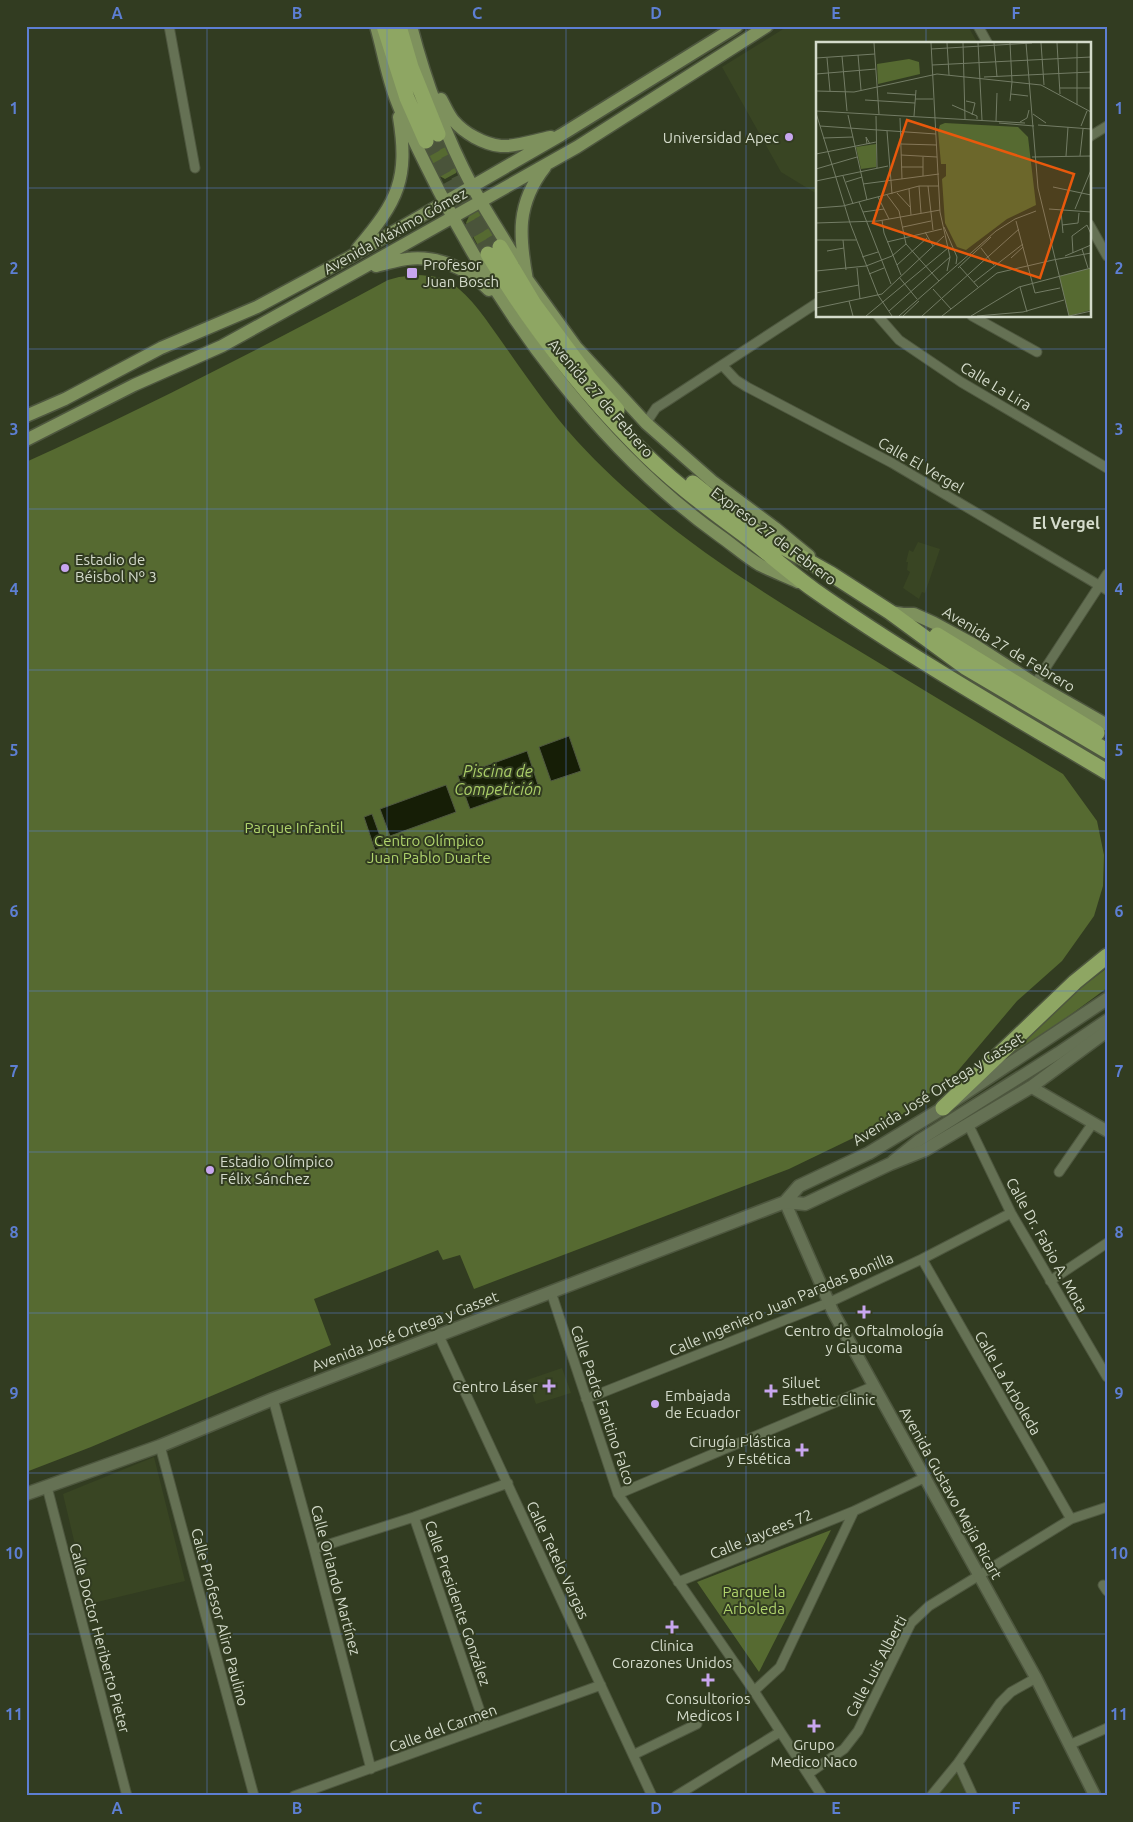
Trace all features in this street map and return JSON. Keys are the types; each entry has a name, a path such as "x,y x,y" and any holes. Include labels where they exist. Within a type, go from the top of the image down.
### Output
{"highway":[{"path":"384,26 407,98 432,137 399,26"},
{"name":"Expreso 27 de Febrero","path":"1107,750 965,667 896,613 749,528 698,488 648,444 589,378 494,251 511,293 558,358 634,444 703,505 814,590 935,670 1107,772"},
{"path":"896,613 1107,738"},
{"path":"943,1108 1075,982 1107,956"}],"main road":[{"name":"Avenida 27 de Febrero","path":"376,26 396,99 452,218 482,269 548,364 593,418 646,476 690,515 759,564 814,590"},
{"name":"Avenida 27 de Febrero","path":"411,26 441,116 472,186 527,280 576,347 646,422 712,481 776,528 831,574"},
{"name":"Avenida Máximo Gómez","path":"26,416 65,399 161,348 257,307 350,257 561,135 738,26"},
{"name":"Avenida Máximo Gómez","path":"26,440 134,385 222,346 359,270 577,147 767,26"},
{"path":"425,71 452,119 466,131 486,142 501,146 512,145 561,135"},
{"path":"350,257 380,222 396,194 402,168 403,143 396,99"},
{"path":"527,280 520,228 528,197 547,164"},
{"path":"359,270 406,258 422,258 453,266 468,272 480,280 517,320"},
{"name":"Avenida 27 de Febrero","path":"896,613 914,614 934,623 973,644 1035,684 1107,725"},
{"name":"Avenida José Ortega y Gasset","path":"785,1202 799,1186 869,1153 943,1108 1107,999"},
{"name":"Avenida José Ortega y Gasset","path":"34,1492 160,1446 273,1399 785,1202 806,1204 890,1164 925,1150 1031,1087 1107,1031"}],"street":[{"path":"169,26 195,168"},
{"path":"978,26 987,42"},
{"path":"1090,136 1107,126"},
{"path":"1090,226 1107,256"},
{"path":"646,422 656,408 816,304"},
{"name":"Calle La Lira","path":"880,318 900,340 961,382 1107,468"},
{"path":"976,318 1037,352"},
{"name":"Calle El Vergel","path":"722,365 736,380 747,387 892,463 1103,588"},
{"path":"1035,684 1103,588 1107,574"},
{"path":"890,1164 918,1141 1107,1020"},
{"path":"1031,1087 1107,1131"},
{"path":"1059,1172 1093,1123"},
{"name":"Calle Dr. Fabio A. Mota","path":"968,1124 1011,1213 1106,1376"},
{"name":"Avenida Gustavo Mejía Ricart","path":"785,1202 828,1303 1036,1678 1095,1796"},
{"name":"Calle Ingeniero Juan Paradas Bonilla","path":"586,1400 828,1303 922,1259 1011,1213"},
{"path":"1050,1281 1106,1244"},
{"name":"Calle La Arboleda","path":"922,1259 1071,1520"},
{"name":"Calle Padre Fantino Falco","path":"551,1292 618,1494 754,1691 822,1796"},
{"name":"Calle Tetelo Vargas","path":"439,1336 652,1796"},
{"path":"618,1494 874,1386"},
{"name":"Calle Orlando Martínez","path":"273,1399 371,1769"},
{"name":"Calle Profesor Aliro Paulino","path":"160,1446 254,1796"},
{"name":"Calle Jaycees 72","path":"678,1582 854,1511 926,1477"},
{"path":"314,1549 414,1517 508,1483"},
{"name":"Calle Doctor Heriberto Pieter","path":"34,1492 127,1796"},
{"name":"Calle Luis Alberti","path":"808,1774 844,1749 858,1731 911,1623 929,1606 1071,1520 1107,1507"},
{"path":"754,1691 780,1667 854,1511"},
{"name":"Calle Presidente González","path":"414,1517 485,1726"},
{"path":"931,1796 958,1763 1000,1702 1011,1692 1036,1678"},
{"name":"Calle del Carmen","path":"294,1796 601,1685"},
{"path":"633,1756 697,1724"},
{"path":"1069,1745 1107,1728"},
{"path":"676,1796 780,1732"},
{"path":"958,1763 973,1796"}],"shaded area":[{"name":"Universidad Apec","path":"788,26 968,26 977,42 816,42 816,193 781,172 722,67"},
{"path":"918,542 940,549 925,593 922,592 919,599 903,588 910,572 907,570 908,562 906,562 909,550 913,552"},
{"name":"Centro Láser","path":"562,1368 571,1393 536,1404 527,1380"},
{"path":"154,1457 185,1581 89,1604 63,1494"},
{"path":"957,1772 968,1796 937,1796"}],"green space":[{"path":"442,134 458,165 456,173 445,179 436,174 422,145"},
{"path":"474,211 483,211 504,244 483,255 466,223 470,214"},
{"name":"Centro Olímpico Juan Pablo Duarte","path":"418,275 443,279 458,288 485,318 547,405 577,441 608,473 674,529 745,580 781,603 1063,774 1097,821 1104,855 1103,886 1094,916 1062,961 1017,1001 956,1073 903,1114 789,1169 474,1289 460,1255 443,1260 438,1250 314,1299 331,1345 91,1447 26,1472 26,462 208,374 388,280"},
{"path":"1107,968 1107,988 991,1073 1058,1005"},
{"name":"Parque la Arboleda","path":"831,1530 759,1672 697,1582"}],"water":[{"path":"569,736 581,771 551,781 539,747"},
{"name":"Piscina de Competición","path":"527,751 538,785 470,809 458,776"},
{"path":"446,785 456,812 390,836 380,809"},
{"path":"372,814 384,847 375,850 364,817"}],"tunnel":[{"path":"438,134 463,185 500,247"},
{"path":"426,141 488,254"}],"place":[{"name":"Universidad Apec","path":"789,137"},
{"name":"Profesor Juan Bosch","path":"412,273"},
{"name":"Estadio de Béisbol Nº 3","path":"65,568"},
{"name":"Estadio Olímpico Félix Sánchez","path":"210,1170"},
{"name":"Centro de Oftalmología y Glaucoma","path":"864,1312"},
{"name":"Centro Láser","path":"549,1386"},
{"name":"Siluet Esthetic Clinic","path":"771,1391"},
{"name":"Embajada de Ecuador","path":"655,1404"},
{"name":"Cirugía Plástica y Estética","path":"802,1450"},
{"name":"Clinica Corazones Unidos","path":"672,1627"},
{"name":"Consultorios Medicos I","path":"708,1680"},
{"name":"Grupo Medico Naco","path":"814,1726"}],"district":[{"name":"El Vergel","path":"1066,523"}],"park label":[{"name":"Parque Infantil","path":"294,827"}]}
